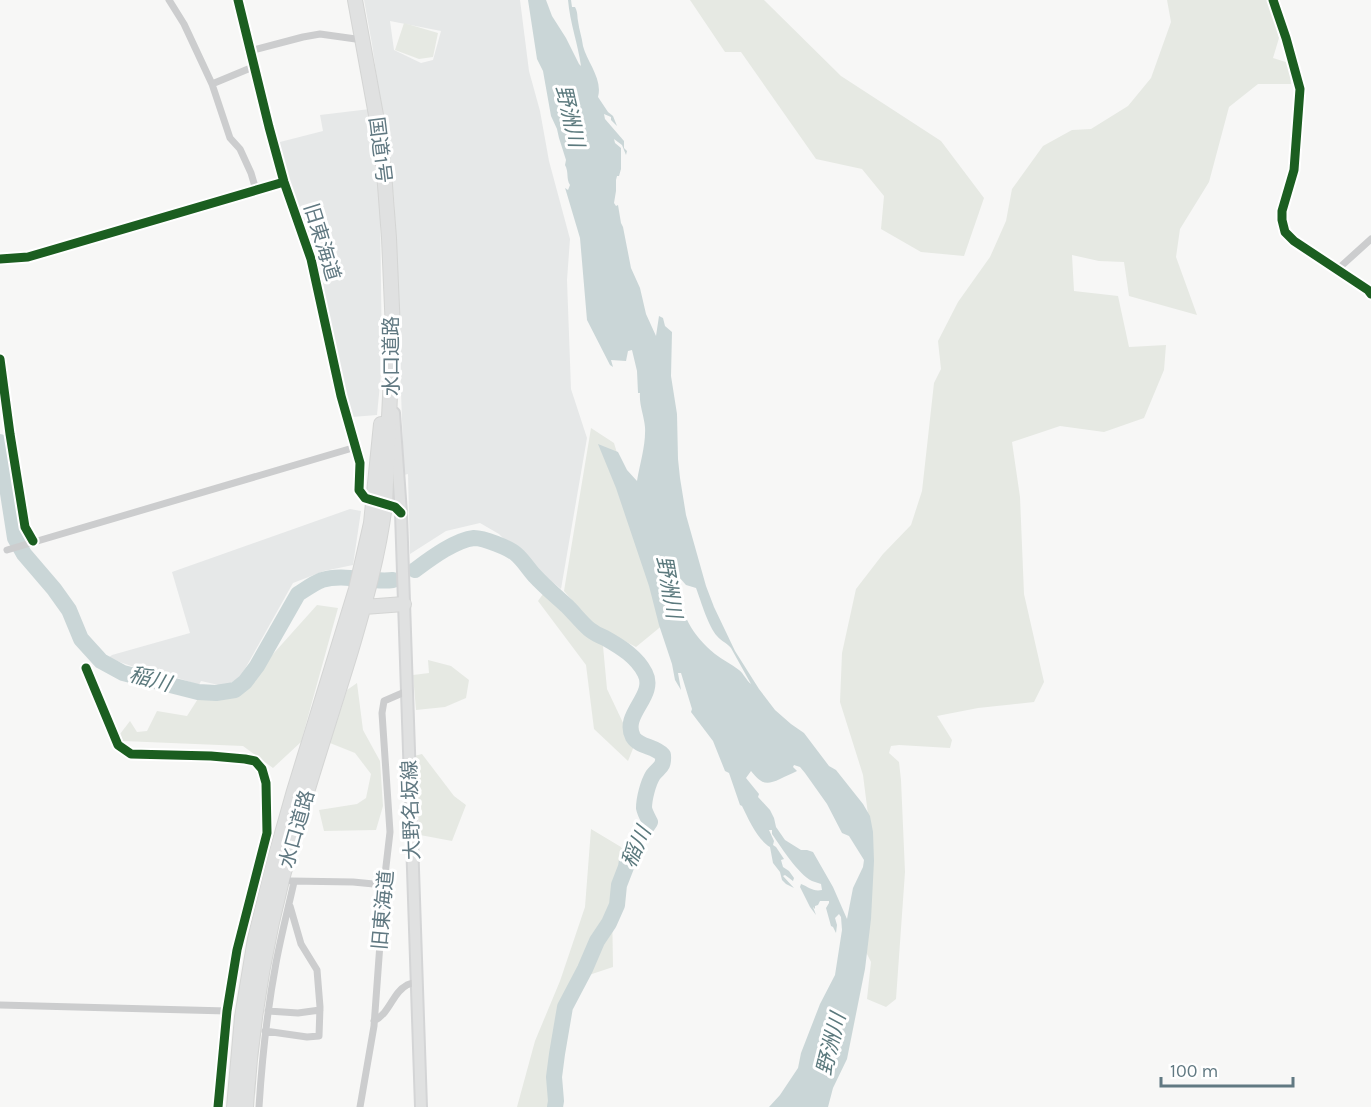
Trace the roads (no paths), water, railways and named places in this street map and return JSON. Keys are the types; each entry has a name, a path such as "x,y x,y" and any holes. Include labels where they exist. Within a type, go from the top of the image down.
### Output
{"highway":[{"name":"国道1号","path":"355,0 384,172 391,302"},
{"name":"水口道路","path":"374,499 386,475 392,386 391,302"},
{"name":"水口道路","path":"234,1107 242,1017 264,900 294,791 384,520 374,499 386,382 391,302"},
{"name":"水口道路","path":"246,1107 257,994 266,944 296,829 364,607 362,589"},
{"path":"364,607 404,604"}],"main road":[{"name":"大野名坂線","path":"392,386 401,513 422,1107"},
{"path":"378,451 401,513"}],"street":[{"path":"169,0 184,24 212,84 230,138 240,149 256,190"},
{"name":"旧東海道","path":"238,0 284,182 311,259 341,396 360,463 359,489 374,499"},
{"path":"1273,0 1300,89 1294,170 1282,211 1282,220 1286,232 1294,241 1338,269 1371,294"},
{"path":"250,51 320,34 363,40"},
{"path":"212,84 254,67"},
{"path":"0,259 28,257 284,182"},
{"path":"1338,269 1371,239"},
{"path":"0,359 25,527 30,542"},
{"path":"10,549 356,447"},
{"path":"374,499 395,507 401,513"},
{"path":"86,668 118,745 131,754 245,759 255,761 262,769 266,783 267,833 237,950 227,1011 218,1107"},
{"name":"旧東海道","path":"360,1107 374,1022 390,832 382,713 384,701 407,691"},
{"path":"254,879 263,879"},
{"path":"259,1107 265,1031 291,881 384,885"},
{"path":"265,1031 307,1037 319,1036 320,1010 316,970 301,944 289,903"},
{"path":"374,1022 382,1017 398,992 407,985 417,982"},
{"path":"0,1005 227,1011"},
{"path":"268,1011 298,1013 320,1010"}],"water":[{"name":"野洲川","path":"528,0 546,0 552,16 581,66 569,9 568,0 571,0 572,7 575,7 577,11 585,52 597,77 598,97 613,116 617,126 611,117 604,114 605,119 624,141 624,148 627,151 626,155 622,145 614,139 621,148 621,169 616,180 614,203 618,205 631,268 656,336 659,316 663,318 665,326 672,332 671,376 677,414 680,478 686,515 706,586 735,651 759,689 775,710 804,733 829,766 836,770 870,816 874,861 871,919 865,969 847,1059 833,1088 828,1107 769,1107 798,1068 801,1053 820,1004 835,975 842,930 841,917 839,914 835,918 836,933 831,926 826,908 829,901 820,901 815,909 813,907 816,915 800,887 801,884 814,890 822,890 821,884 801,873 780,846 772,830 769,830 774,841 773,845 784,859 781,860 783,867 794,878 793,881 783,876 794,888 782,880 780,872 773,863 770,847 757,834 740,805 729,773 725,771 713,741 691,712 681,673 678,673 681,690 675,680 649,586 616,488 598,444 618,452 627,470 637,481 645,434 637,371 632,350 628,351 626,361 611,360 613,367 610,365 587,320 580,238 565,188 568,190 570,185 566,160 551,116 543,71 537,59","holes":["679,577 686,585 696,588 714,632 731,648 751,684 739,670 706,646 692,629 680,599","794,765 800,767 805,773 827,804 842,833 849,836 864,860 853,888 847,919 833,887 813,852 801,850 785,840 776,827 770,810 746,778 751,771 761,781 771,782 797,771"]}],"waterway":[{"name":"稲川","path":"0,442 15,538 24,554 69,610 81,639 101,661 123,673 198,692 216,693 235,690 245,682 257,666 298,594 319,581 330,578 393,580"},
{"name":"稲川","path":"415,570 443,551 467,539 484,540 508,549 519,556 538,579 589,629 628,653 645,673 646,689 635,713 631,729 636,740 663,755 662,765 651,778 648,787 644,808 650,822 628,854 619,885 617,905 565,1007 554,1077 555,1107"}]}
